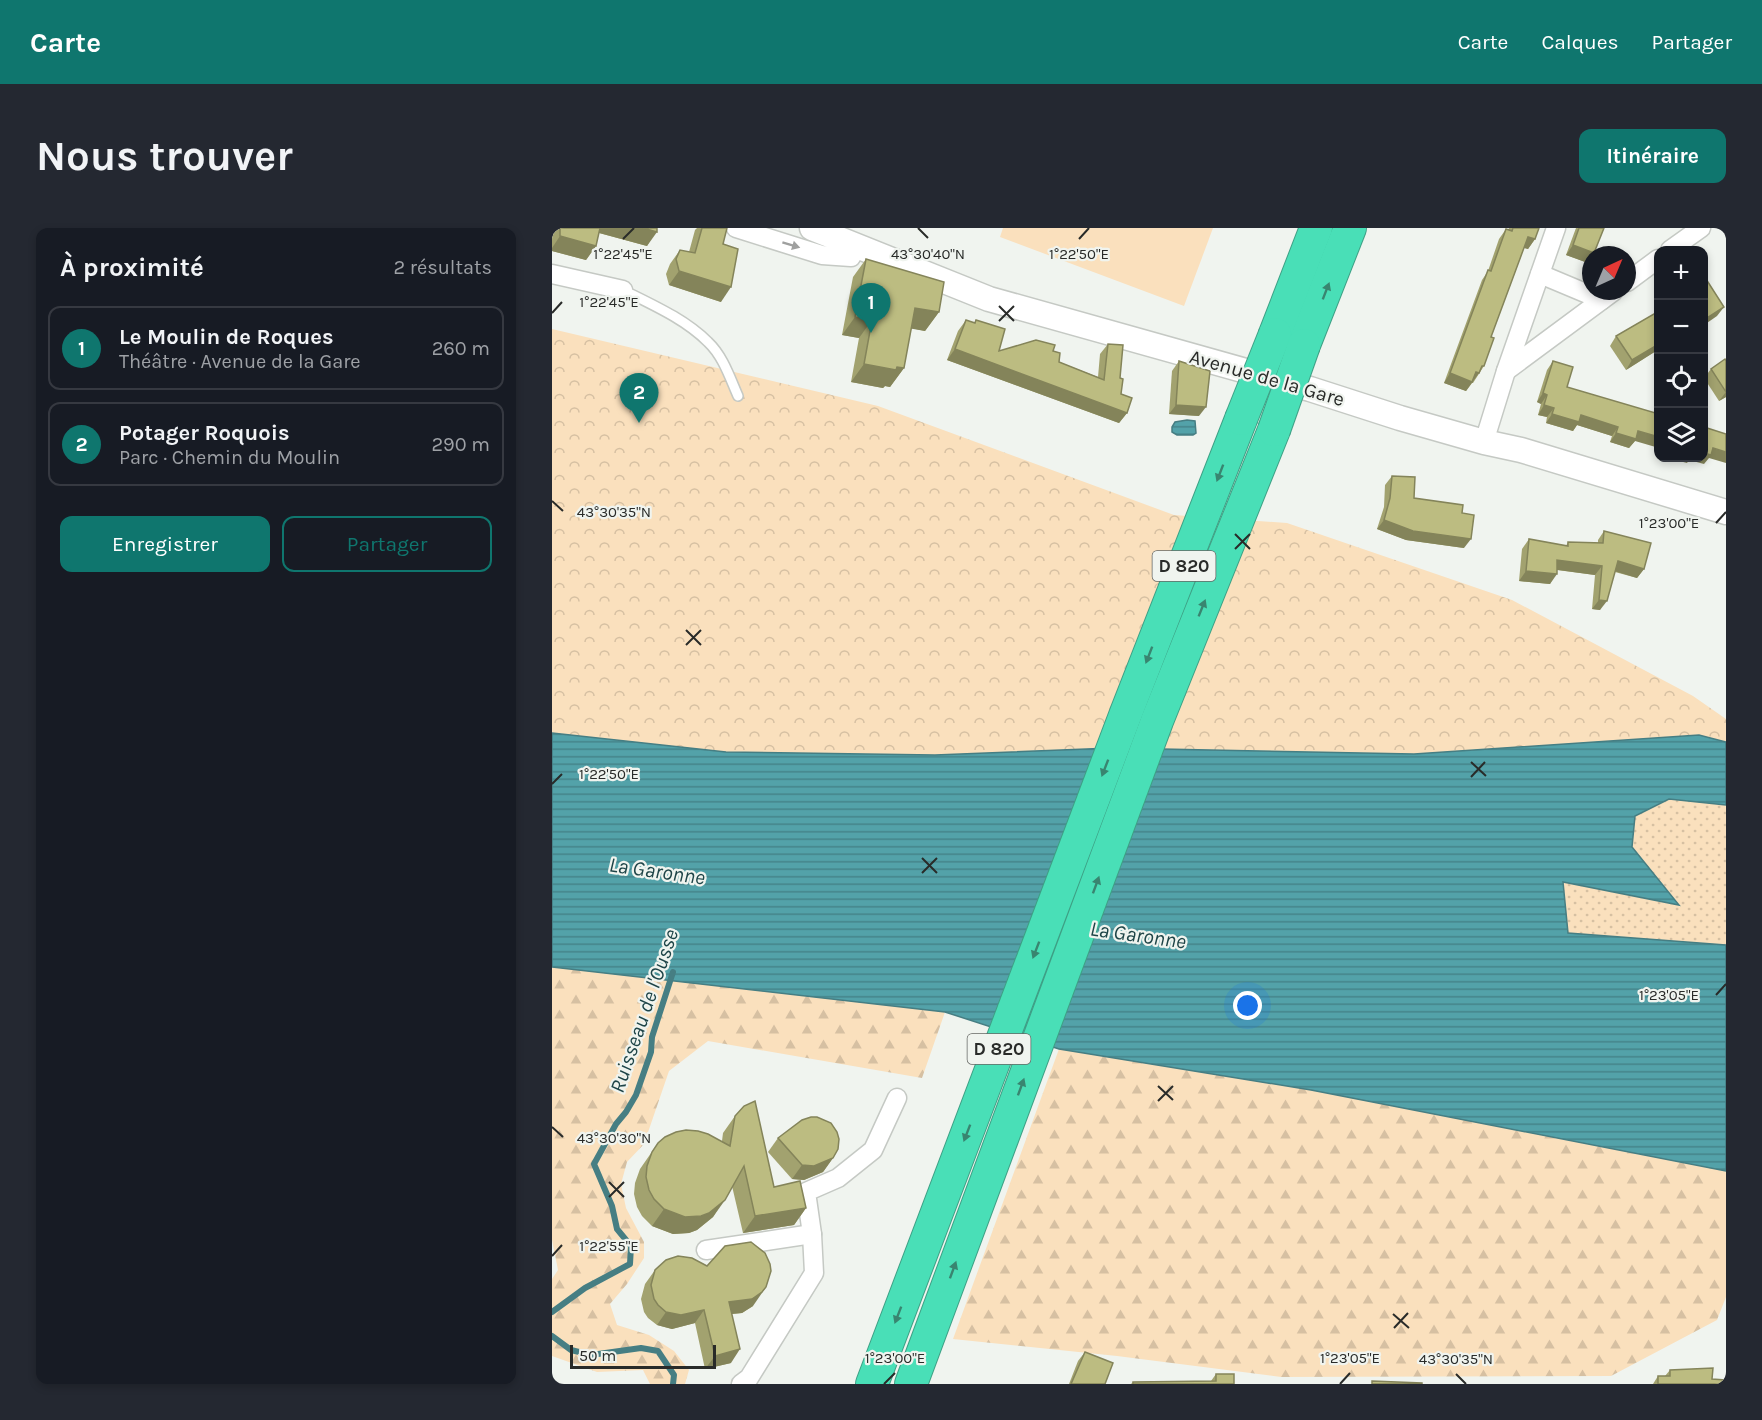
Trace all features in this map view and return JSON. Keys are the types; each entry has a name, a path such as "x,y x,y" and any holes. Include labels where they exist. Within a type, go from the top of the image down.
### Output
{"highway":[{"name":"D 820","path":"872,1384 1126,713 1316,228"},
{"name":"D 820","path":"910,1384 1157,721 1274,430 1304,345 1350,228"}],"street":[{"path":"736,228 822,255 851,257 857,247"},
{"name":"Avenue de la Gare","path":"812,228 988,299 1310,389 1400,418 1521,450 1726,512"},
{"path":"1484,442 1506,371 1557,228"},
{"path":"1676,246 1701,228"},
{"path":"1636,276 1654,263"},
{"path":"552,274 623,290"},
{"path":"1540,274 1582,288"},
{"path":"1506,371 1603,300"},
{"path":"741,1384 748,1378 814,1273 812,1233 806,1192 838,1178 873,1150 897,1098"},
{"path":"706,1250 812,1233"}],"lane":[{"path":"623,290 679,319 710,343 727,370 738,396"}],"green space":[{"path":"1003,228 1213,228 1184,306 1000,237"},
{"path":"552,329 878,406 1174,515 1287,523 1512,600 1693,696 1726,719 1726,742 1699,735 1414,754 1112,748 935,755 726,752 552,733"},
{"path":"1669,799 1726,805 1726,945 1568,933 1563,881 1678,905 1631,847 1635,816"},
{"path":"552,967 945,1012 922,1078 708,1041 669,1071 644,1144 627,1162 621,1184 626,1208 644,1242 644,1258 610,1304 617,1325 649,1335 674,1351 689,1370 685,1384 650,1384 643,1370 597,1372 552,1356 552,1279 558,1270 552,1240"},
{"path":"1059,1049 1311,1090 1726,1171 1726,1297 1717,1320 1611,1376 1281,1377 1117,1356 953,1339"}],"water":[{"path":"1195,421 1196,433 1177,435 1172,432 1175,422"},
{"name":"La Garonne","path":"552,733 726,752 935,755 1112,748 1414,754 1699,735 1726,742 1726,805 1669,799 1635,816 1632,847 1679,905 1563,882 1568,933 1726,945 1726,1171 1311,1090 1059,1049 945,1012 552,967"}],"building":[{"path":"560,228 600,228 596,246 560,236"},
{"path":"643,228 657,228 657,232"},
{"path":"702,228 727,228 723,244 738,249 731,287 679,271 676,259 680,250 695,253"},
{"path":"1513,228 1539,228 1535,239 1528,237 1491,337 1494,338 1484,366 1479,373 1476,372 1472,382 1450,373 1488,270 1491,271 1506,229 1512,231"},
{"path":"1579,228 1604,228 1597,246 1582,246 1582,248 1573,245"},
{"path":"866,259 944,282 939,312 915,308 904,368 897,367 896,370 864,364 872,320 855,317"},
{"path":"1708,282 1724,307 1708,317"},
{"path":"1654,314 1654,347 1632,360 1616,336"},
{"path":"966,320 975,323 976,320 1005,329 999,351 1036,340 1055,345 1053,351 1060,353 1059,362 1104,380 1108,344 1123,345 1121,394 1132,398 1127,413 955,349"},
{"path":"1725,359 1726,361 1726,392 1711,369"},
{"path":"1179,361 1210,371 1206,407 1176,405"},
{"path":"1553,361 1573,367 1567,387 1654,413 1654,436 1638,431 1636,439 1616,433 1618,427 1581,415 1579,422 1552,414 1554,408 1544,405 1547,395 1543,393"},
{"path":"1708,428 1726,434 1726,452 1713,448 1711,455 1708,454"},
{"path":"1392,476 1415,477 1414,498 1463,505 1462,513 1474,515 1471,539 1413,531 1384,520 1390,498"},
{"path":"1604,531 1651,543 1644,569 1618,561 1607,601 1599,600 1602,566 1557,560 1557,574 1526,571 1529,539 1568,546 1568,542 1603,543"},
{"path":"755,1101 774,1187 800,1181 806,1208 755,1216 744,1166 725,1200 709,1213 685,1217 664,1209 654,1199 646,1177 647,1166 658,1143 665,1137 686,1130 708,1134 730,1146 735,1116 744,1106"},
{"path":"811,1117 831,1123 839,1139 838,1149 833,1158 814,1166 802,1165 778,1138 802,1120"},
{"path":"751,1242 765,1253 770,1264 771,1271 766,1287 752,1299 729,1302 740,1349 715,1356 704,1310 681,1315 666,1312 658,1305 651,1285 655,1270 666,1260 678,1256 692,1258 707,1266 725,1246"},
{"path":"1085,1352 1113,1363 1105,1384 1071,1384"},
{"path":"1713,1368 1712,1379 1726,1380 1726,1384 1658,1384 1658,1376 1670,1376 1670,1370"},
{"path":"1216,1374 1234,1374 1234,1384 1133,1384 1133,1382 1216,1381"},
{"path":"1372,1381 1422,1383 1422,1384 1372,1384"}],"waterway":[{"name":"Ruisseau de l'Ousse","path":"552,1312 585,1288 630,1264 631,1246 617,1229 612,1206 594,1164 616,1124 636,1095 651,1052 652,1037 673,972"},
{"name":"Ruisseau de l'Ousse","path":"552,1336 571,1350 591,1355 641,1348 658,1351 674,1375 673,1384"}],"place":[{"name":"Le Moulin de Roques","path":"871,333"},
{"name":"Potager Roquois","path":"639,423"}]}
